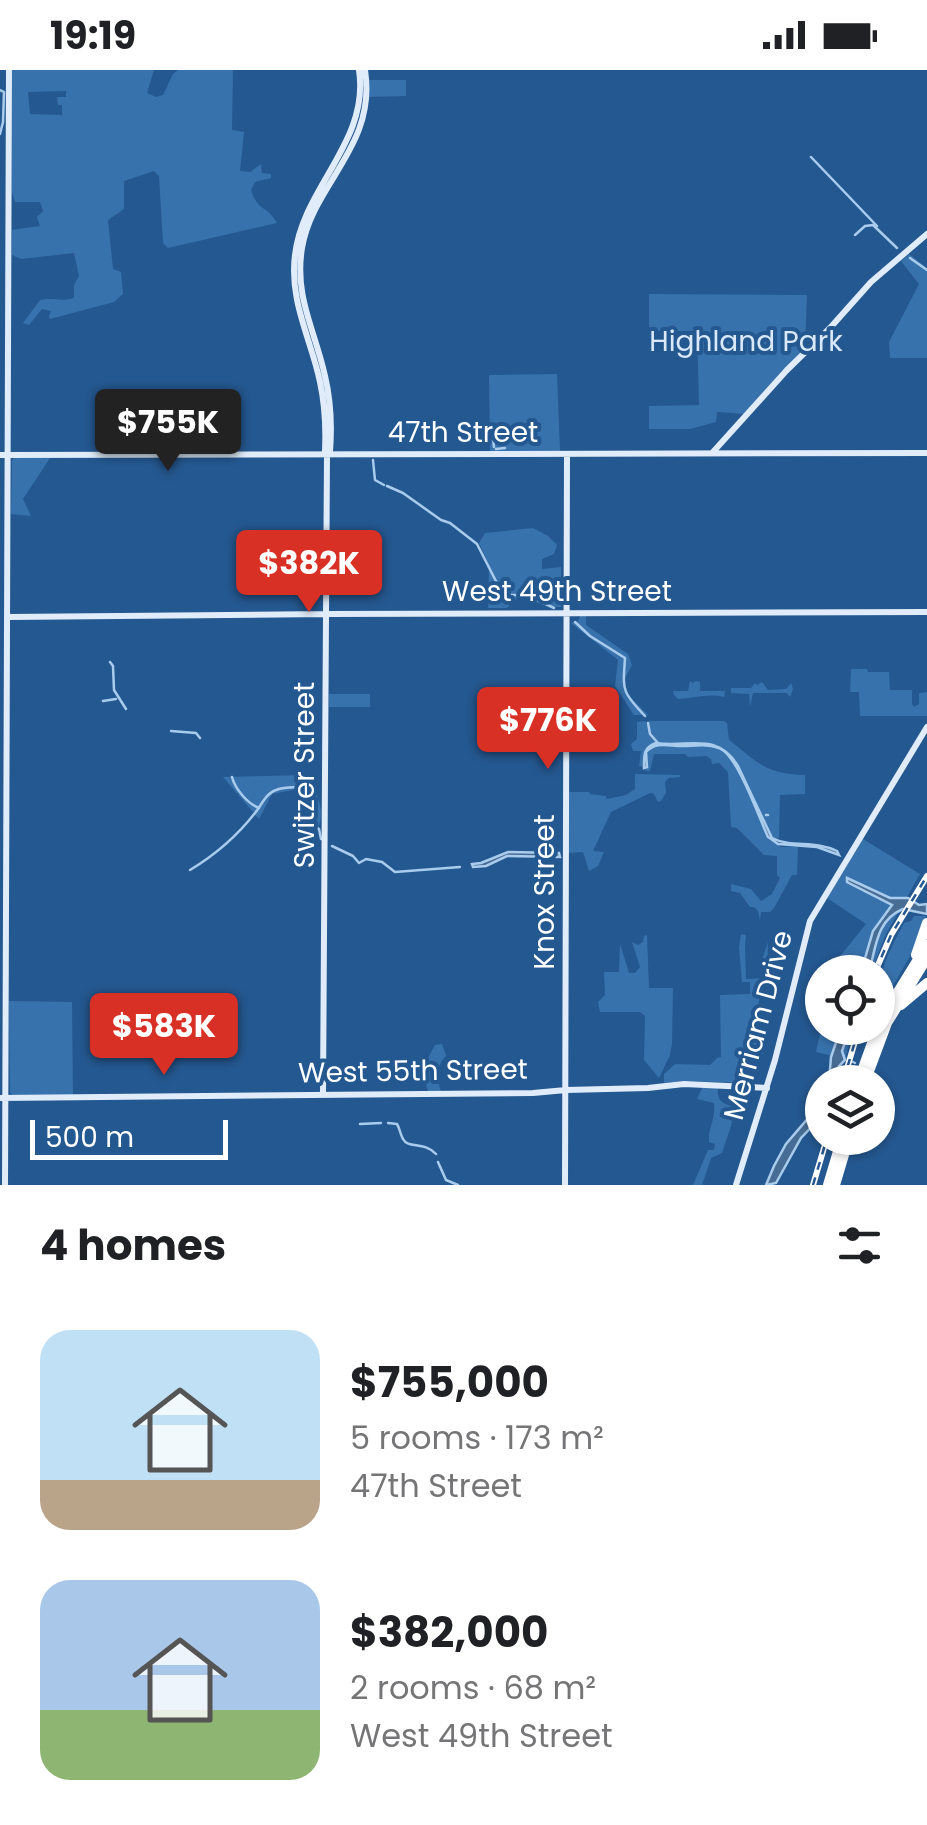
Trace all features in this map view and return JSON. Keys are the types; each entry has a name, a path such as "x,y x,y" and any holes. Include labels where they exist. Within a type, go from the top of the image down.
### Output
{"highway":[{"path":"910,970 927,922"},
{"path":"866,1065 880,1021 927,945"},
{"path":"895,1009 927,958"},
{"path":"895,1011 927,983"},
{"path":"832,1185 841,1155"}],"street":[{"path":"5,1182 2,1098 8,617 4,455 9,70"},
{"name":"Switzer Street","path":"324,1095 328,456 322,386 296,300 295,254 307,213 354,128 362,70"},
{"path":"712,453 871,282 927,234"},
{"path":"722,444 724,454"},
{"name":"47th Street","path":"4,455 927,453"},
{"name":"Knox Street","path":"566,1185 567,454"},
{"name":"West 49th Street","path":"8,617 927,612"},
{"name":"Merriam Drive","path":"736,1185 782,1037 810,921 927,727"},
{"name":"West 55th Street","path":"2,1098 533,1093 684,1084 767,1088"}],"green space":[{"path":"12,70 154,70 147,93 156,97 163,95 178,70 233,70 232,130 244,132 240,171 250,172 261,164 262,173 271,174 271,178 255,182 251,190 277,223 168,248 163,243 159,176 154,171 124,181 124,209 108,220 113,269 121,272 123,294 114,302 50,319 51,311 42,309 29,325 23,323 40,300 74,298 79,276 74,253 21,259 12,255 12,230 40,226 37,217 43,211 40,202 15,202","holes":["66,91 66,97 57,97 62,115 30,114 28,92"]},
{"path":"369,80 406,80 406,96 367,97"},
{"path":"909,254 927,268 927,358 890,358 889,342 919,284 901,261"},
{"name":"Highland Park","path":"649,294 807,295 805,348 744,414 717,412 716,422 690,429 649,429 649,406 699,405 697,331 649,331"},
{"path":"557,374 560,451 490,451 489,375"},
{"path":"15,457 50,458 23,499 31,516 11,514"},
{"path":"533,528 557,545 554,554 542,559 542,569 561,567 561,607 517,598 507,608 488,608 489,565 479,543 485,533"},
{"path":"586,616 586,625 628,654 632,665 623,682 630,697 648,715 634,715 615,686 618,660 571,623"},
{"path":"851,669 889,672 890,690 912,690 914,707 919,704 919,693 927,692 927,716 860,716 859,692 850,692"},
{"path":"690,681 700,682 700,691 725,691 724,697 678,699 673,691 688,691"},
{"path":"762,682 768,690 786,689 791,683 793,689 790,697 787,693 753,693 750,707 749,694 731,693 731,688 751,688"},
{"path":"329,694 370,694 370,707 329,707"},
{"path":"645,721 649,727 649,721 724,721 729,740 756,761 771,770 805,775 805,794 780,795 779,838 768,839 781,847 798,847 797,875 792,875 774,908 761,912 760,921 758,911 740,893 731,891 731,884 751,889 761,901 772,894 780,878 777,856 764,855 737,828 731,827 728,772 719,763 712,764 706,756 654,754 650,771 639,766 641,751 633,751 631,744 637,739 637,722"},
{"path":"635,774 680,777 665,782 666,793 661,801 650,793 611,812 593,851 604,852 598,866 589,871 583,852 568,853 568,792 589,792 607,799 626,795 635,789"},
{"path":"308,775 321,810 316,831 305,823 308,812 298,789 272,794 259,819 223,777"},
{"path":"863,839 920,874 878,955 841,955 866,924 827,898"},
{"path":"914,916 926,916 917,944 895,982 895,955 888,955 904,923"},
{"path":"741,934 746,935 746,979 763,978 768,942 767,980 761,989 757,1014 758,1050 764,1053 748,1067 743,1083 664,1083 664,1074 675,1064 710,1065 721,1057 720,995 750,994 750,982 742,982"},
{"path":"647,935 649,988 673,988 672,1044 659,1078 644,1060 645,1016 640,1012 600,1012 598,1002 605,995 604,972 619,972 620,944 629,973 635,973 640,967 632,942 638,945"},
{"path":"9,1001 72,1002 73,1095 12,1095"},
{"path":"442,1044 446,1056 438,1072 441,1091 428,1091 427,1062 435,1045"},
{"path":"818,1045 849,1045 845,1059 816,1052"},
{"path":"702,1088 718,1088 719,1098 731,1106 733,1116 722,1153 711,1158 702,1185 693,1185 708,1150 714,1150 715,1144 709,1142 714,1103 697,1099"}],"shaded area":[{"path":"656,743 701,743 721,748 738,766 772,838 829,848 839,855 817,847 778,844 768,837 741,775 721,749 707,745 658,745 646,752 644,768 645,752"},
{"path":"508,852 559,853 560,857 507,856 486,866 473,867 472,864"},
{"path":"847,878 890,898 927,904 927,914 903,909 894,914 882,927 873,955 866,955 873,931 892,905 847,882"},
{"path":"835,1045 844,1045 845,1060 840,1065 830,1065"},
{"path":"805,1122 805,1134 776,1183 766,1185 774,1166"}],"waterway":[{"path":"0,90 4,92 0,134"},
{"path":"811,157 877,226"},
{"path":"855,235 865,226 873,225 897,248"},
{"path":"910,258 927,270"},
{"path":"494,447 496,428"},
{"path":"496,449 505,448"},
{"path":"373,460 375,480 384,485"},
{"path":"387,486 450,523 477,544 501,591 527,595 554,608"},
{"path":"575,622 625,658 625,690 645,716"},
{"path":"110,662 114,690 126,709"},
{"path":"103,701 116,699"},
{"path":"648,723 650,734 658,743"},
{"path":"171,731 196,733 200,738"},
{"path":"232,777 243,796 259,808"},
{"path":"190,870 225,844 269,794 280,789 314,789 315,797 308,808 315,816 307,821 319,829 321,839"},
{"path":"332,846 359,863 366,859 382,862 395,872 460,867"},
{"path":"360,1124 381,1123"},
{"path":"388,1123 397,1124 405,1142 436,1154"},
{"path":"438,1162 446,1180 458,1185"}],"railway":[{"path":"882,955 927,876"},
{"path":"848,1065 854,1045"},
{"path":"813,1185 822,1155"}]}
